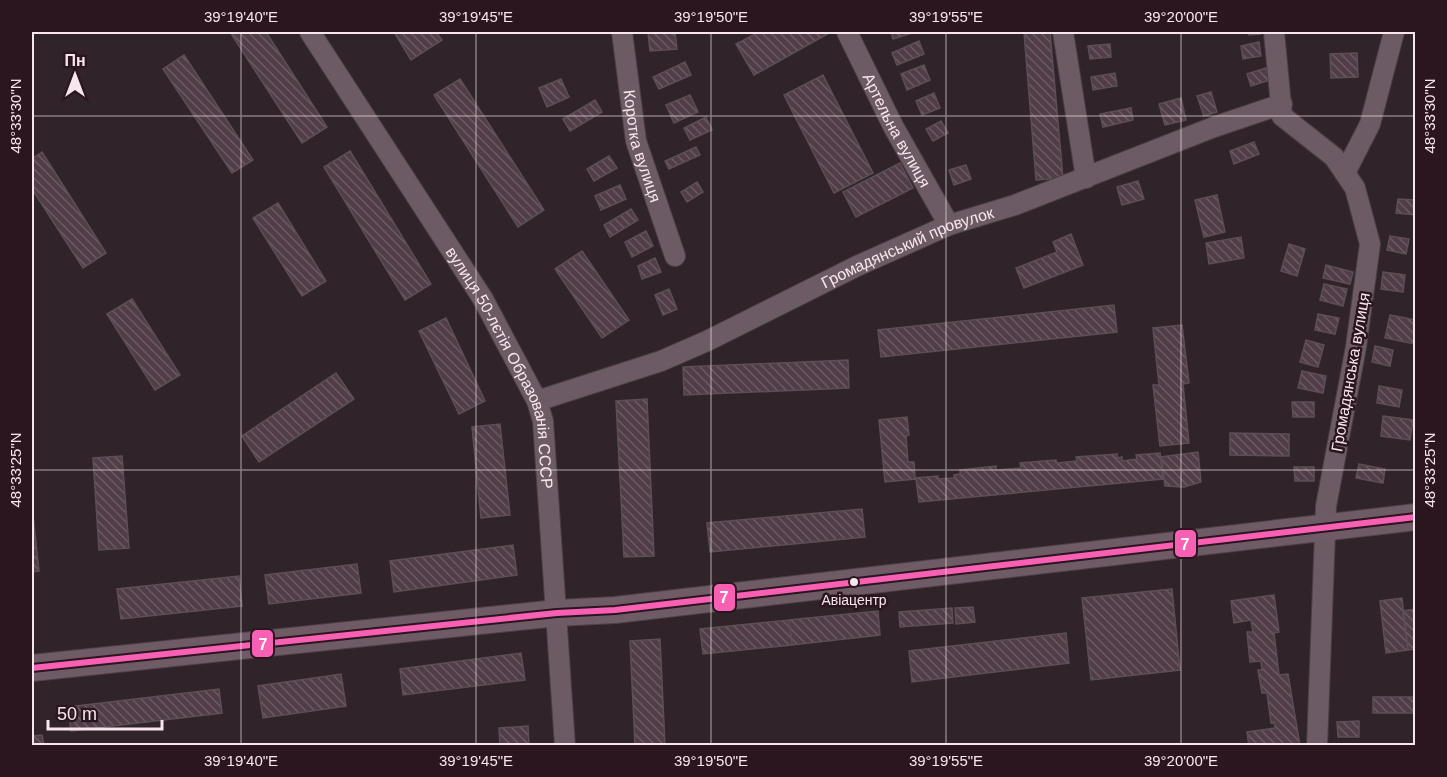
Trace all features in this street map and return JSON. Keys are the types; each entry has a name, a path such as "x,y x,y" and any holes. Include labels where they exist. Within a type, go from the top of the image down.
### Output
{"main road":[{"path":"32,669 557,613 615,610 1416,517"}],"street":[{"name":"вулиця 50-лєтія Образованія СССР","path":"310,32 483,300 537,401 543,421 565,746"},
{"name":"Коротка вулиця","path":"622,32 636,141 675,256"},
{"name":"Артельна вулиця","path":"848,32 893,126 949,225"},
{"path":"1063,32 1086,178"},
{"name":"Громадянська вулиця","path":"1274,32 1282,116 1334,157 1355,188 1370,244 1356,347 1326,506 1317,746"},
{"path":"1345,173 1370,124 1394,32"},
{"name":"Громадянський провулок","path":"537,401 661,361 857,266 949,225 1015,205 1214,127 1282,104"}],"building":[{"path":"230,32 266,32 327,127 302,143"},
{"path":"394,32 436,32 442,40 411,60"},
{"path":"675,32 677,49 650,51 648,33"},
{"path":"759,32 831,32 754,75 736,44"},
{"path":"891,32 915,32 893,39"},
{"path":"1024,32 1050,32 1063,178 1036,180"},
{"path":"1249,32 1261,32 1261,34 1249,35"},
{"path":"919,41 924,54 897,65 892,53"},
{"path":"1259,42 1261,56 1243,59 1241,46"},
{"path":"1110,44 1111,57 1090,59 1088,46"},
{"path":"1357,53 1358,77 1331,78 1330,54"},
{"path":"184,55 253,160 232,173 163,69"},
{"path":"685,62 691,75 659,89 653,77"},
{"path":"924,65 930,80 907,90 901,74"},
{"path":"1266,68 1270,80 1251,86 1247,74"},
{"path":"1115,73 1117,86 1093,90 1091,77"},
{"path":"823,75 873,173 834,193 784,95"},
{"path":"460,79 544,210 518,227 434,95"},
{"path":"561,79 569,97 547,107 539,88"},
{"path":"1211,92 1217,112 1204,116 1197,96"},
{"path":"934,93 940,108 922,115 916,101"},
{"path":"690,95 698,112 674,123 666,105"},
{"path":"1181,98 1186,120 1165,125 1159,104"},
{"path":"595,100 602,112 570,131 563,119"},
{"path":"1131,108 1133,120 1103,127 1100,114"},
{"path":"706,117 712,130 690,140 684,128"},
{"path":"941,121 948,133 933,141 926,129"},
{"path":"1254,142 1259,154 1234,164 1230,151"},
{"path":"696,147 700,155 669,169 665,161"},
{"path":"350,151 431,284 405,300 324,167"},
{"path":"42,152 106,253 83,268 32,189 32,159"},
{"path":"609,156 617,168 594,181 587,169"},
{"path":"900,163 913,188 856,217 843,192"},
{"path":"966,165 971,179 954,185 949,170"},
{"path":"1138,181 1144,199 1122,205 1117,187"},
{"path":"697,182 703,192 687,202 681,192"},
{"path":"620,185 626,199 601,210 595,196"},
{"path":"1217,195 1225,232 1204,237 1195,200"},
{"path":"1398,199 1416,200 1416,215 1396,213"},
{"path":"278,203 326,281 302,296 253,218"},
{"path":"631,209 638,220 610,237 604,225"},
{"path":"646,231 653,246 632,257 625,242"},
{"path":"1071,234 1083,265 1024,288 1016,268 1057,252 1053,242"},
{"path":"1390,236 1409,239 1406,254 1387,250"},
{"path":"1241,237 1244,258 1209,264 1206,243"},
{"path":"1289,244 1305,249 1297,276 1281,271"},
{"path":"582,251 629,320 602,338 555,269"},
{"path":"655,258 661,272 642,279 638,266"},
{"path":"1326,265 1353,272 1350,284 1323,278"},
{"path":"1383,272 1405,275 1403,292 1381,289"},
{"path":"1324,284 1347,289 1343,306 1320,300"},
{"path":"669,289 677,309 663,315 655,295"},
{"path":"132,299 180,375 155,390 107,314"},
{"path":"1114,305 1117,332 881,357 878,330"},
{"path":"1318,314 1339,318 1335,334 1315,330"},
{"path":"1390,315 1416,320 1416,344 1385,338"},
{"path":"446,318 485,401 459,414 419,331"},
{"path":"1182,325 1189,383 1183,384 1189,443 1160,446 1153,385 1159,385 1153,328"},
{"path":"1306,340 1324,345 1318,367 1300,362"},
{"path":"1375,346 1393,350 1390,366 1372,362"},
{"path":"848,360 849,388 684,395 683,367"},
{"path":"1302,371 1326,376 1323,393 1298,388"},
{"path":"336,373 354,399 259,462 242,436"},
{"path":"1379,386 1402,390 1399,407 1377,403"},
{"path":"647,399 654,556 624,557 616,401"},
{"path":"1292,402 1314,402 1314,417 1293,417"},
{"path":"1383,416 1413,420 1410,440 1381,436"},
{"path":"907,417 908,462 914,462 915,478 938,476 938,479 954,478 954,475 960,474 960,470 996,466 996,470 1021,468 1020,463 1077,461 1076,457 1117,454 1117,458 1122,457 1122,461 1137,459 1136,455 1160,453 1163,479 919,502 916,479 885,482 879,420"},
{"path":"500,424 510,515 481,518 472,427"},
{"path":"1230,433 1289,434 1289,456 1230,455"},
{"path":"1198,452 1201,482 1184,487 1165,486 1161,457"},
{"path":"122,456 129,548 99,550 93,458"},
{"path":"1359,464 1385,469 1383,483 1356,478"},
{"path":"1294,467 1314,467 1314,481 1295,481"},
{"path":"32,506 39,571 32,572"},
{"path":"862,509 865,537 710,552 707,523"},
{"path":"513,545 517,575 394,592 390,561"},
{"path":"357,564 361,593 269,604 265,575"},
{"path":"239,576 242,606 121,619 117,589"},
{"path":"1172,589 1180,670 1091,680 1082,598"},
{"path":"1274,595 1279,632 1274,633 1279,675 1288,674 1300,746 1249,746 1247,732 1275,728 1274,722 1271,723 1267,693 1262,693 1258,670 1262,670 1261,661 1250,662 1247,632 1253,632 1251,620 1234,623 1231,601"},
{"path":"1402,598 1408,650 1386,653 1380,601"},
{"path":"973,607 975,622 956,624 955,608"},
{"path":"952,608 953,623 900,627 899,612"},
{"path":"1416,609 1416,649 1408,650 1403,611"},
{"path":"878,611 880,635 792,645 789,620"},
{"path":"789,620 792,645 703,654 700,629"},
{"path":"1066,633 1069,663 912,682 909,651"},
{"path":"660,639 665,746 635,746 630,641"},
{"path":"521,653 525,680 403,695 400,669"},
{"path":"341,674 346,706 263,718 258,686"},
{"path":"219,689 222,713 71,731 68,707"},
{"path":"1373,697 1414,697 1414,713 1373,713"},
{"path":"1359,721 1359,737 1338,737 1337,722"},
{"path":"528,726 529,746 500,746 499,728"},
{"path":"42,735 44,746 32,746 32,736"}],"transit line":[{"name":"7","path":"32,668 557,613 615,610 1416,517"}],"place":[{"name":"Авіацентр","path":"854,582"}]}
